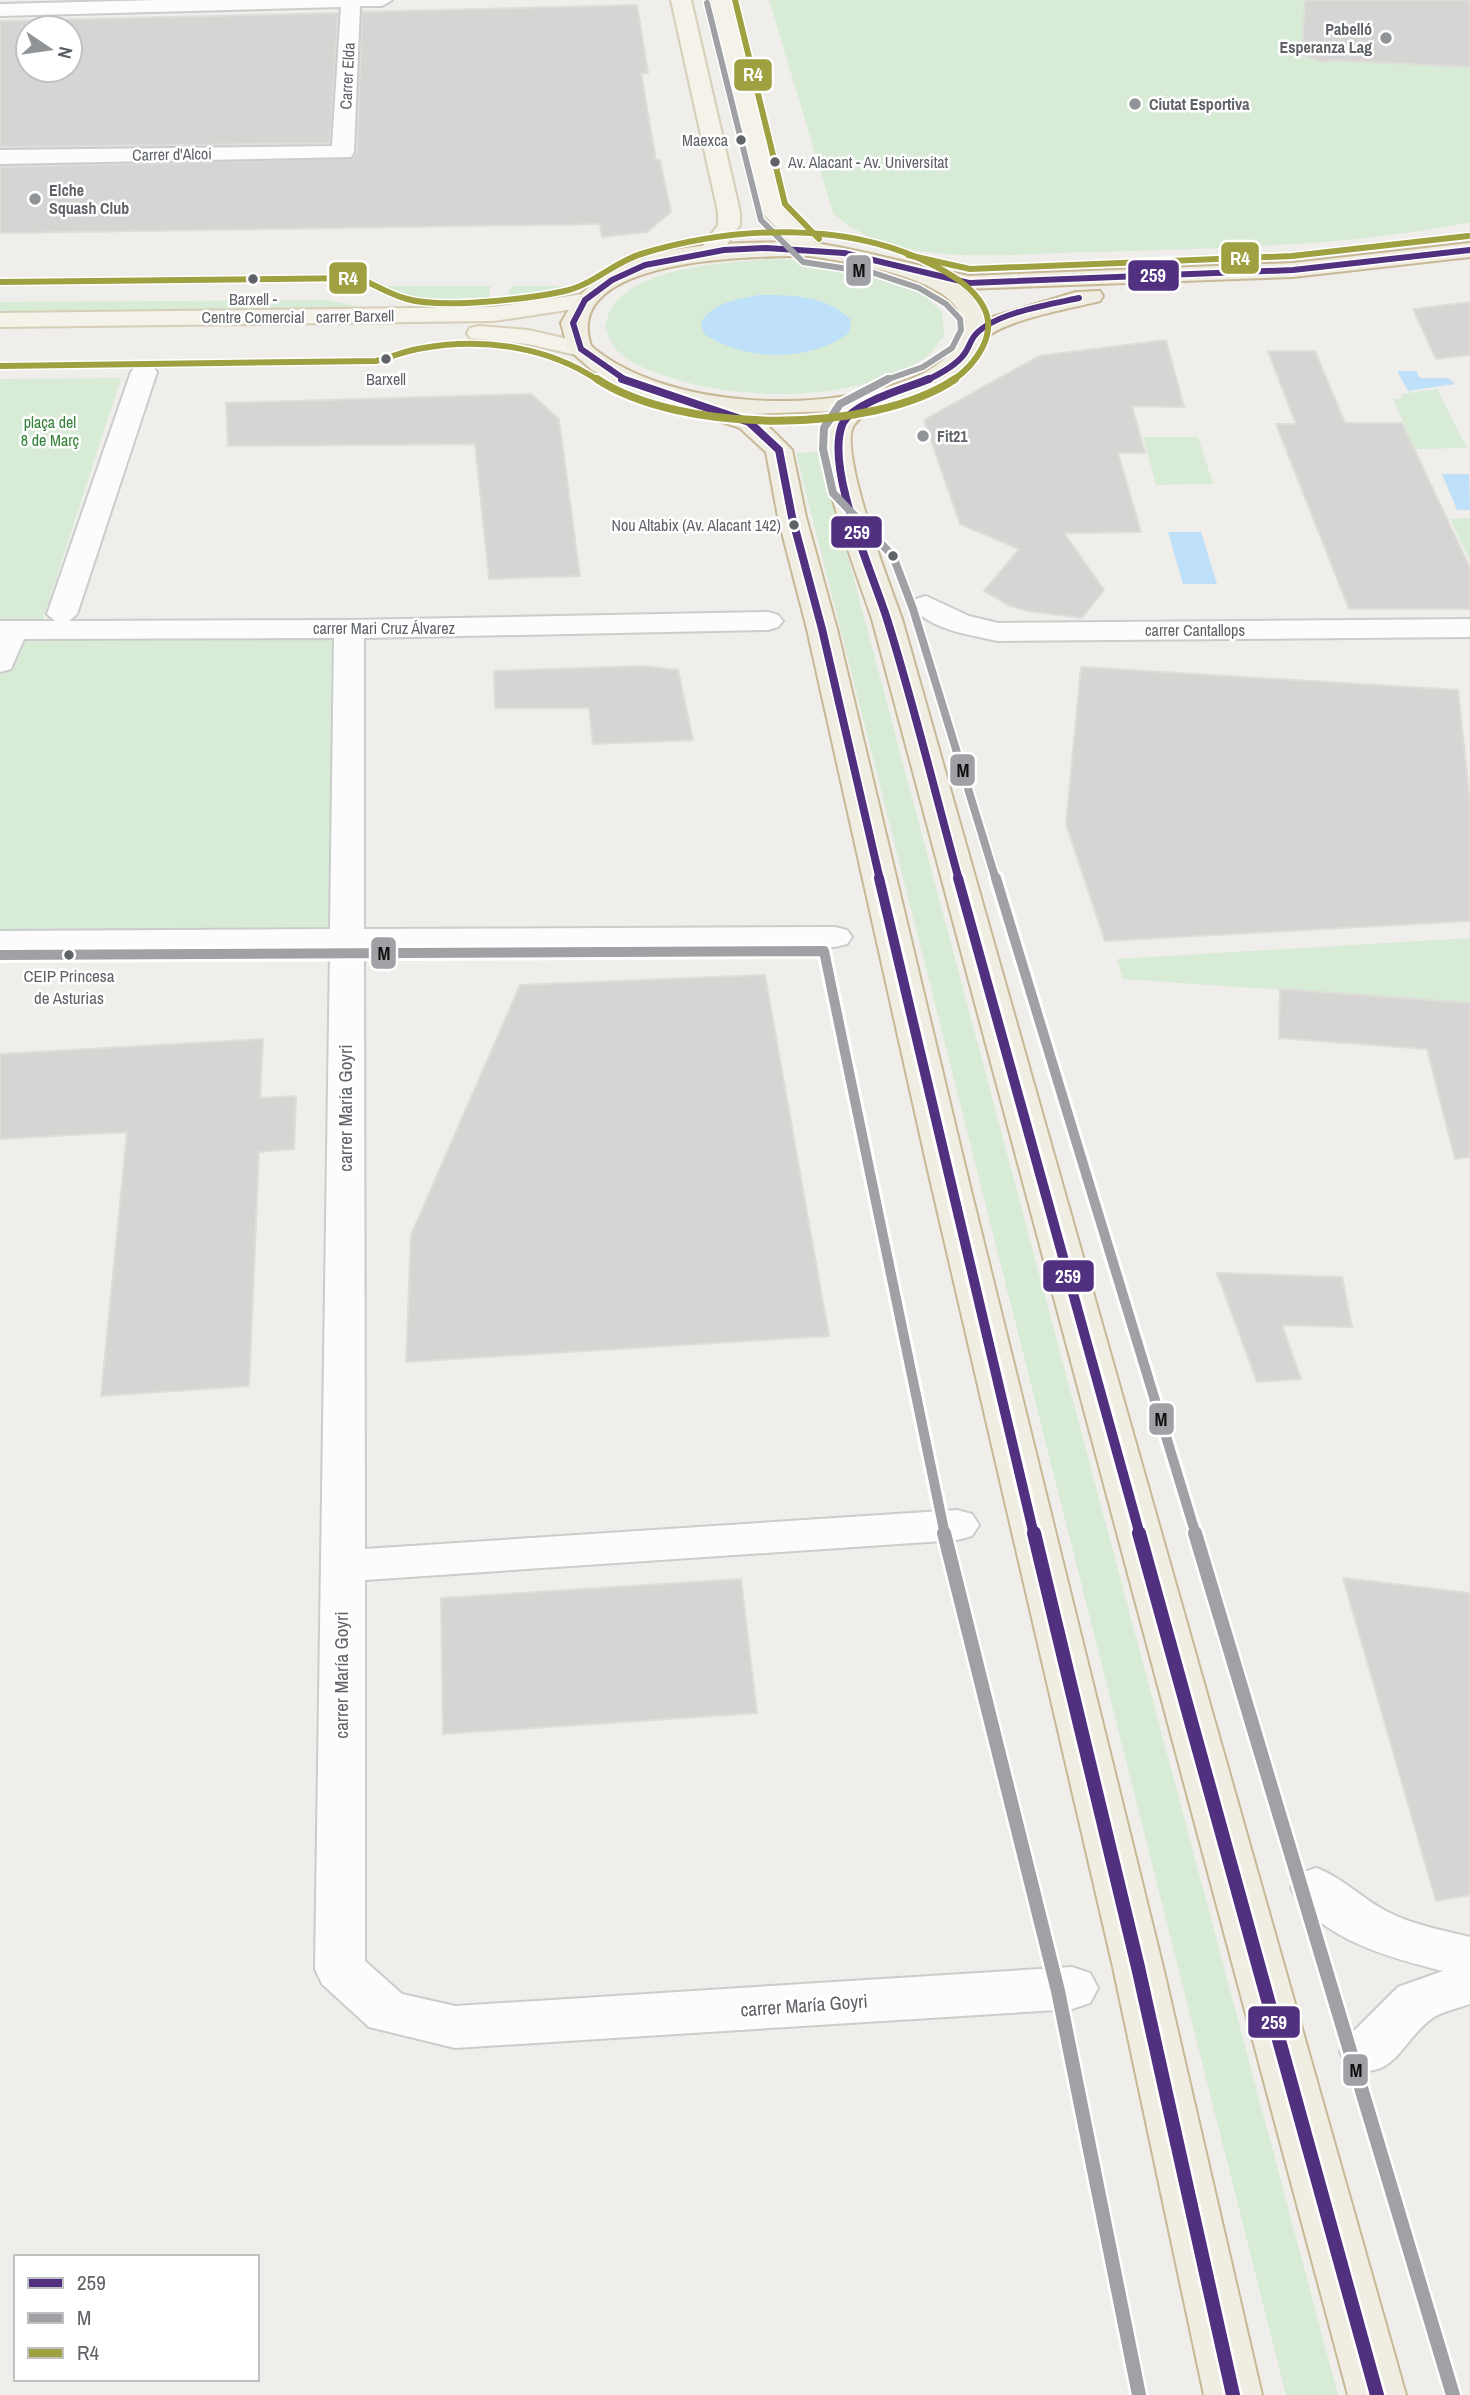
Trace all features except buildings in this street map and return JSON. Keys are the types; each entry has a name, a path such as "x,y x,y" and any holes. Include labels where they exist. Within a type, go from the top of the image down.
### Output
{"highway":[{"path":"1233,2395 1135,1954 946,1166 825,642 792,517 779,450 749,422 619,378 581,349 573,323 584,301 617,278 665,261 712,250 809,250 877,260 925,275 969,283 1293,270 1470,250"},
{"path":"976,332 1056,302 1096,296 1356,283 1470,268"},
{"path":"925,275 955,293 973,313 976,332 963,358 929,380 883,396 847,416 838,430 837,447 845,486 891,632 1377,2395"},
{"path":"681,398 758,407 810,407 883,396"}],"main road":[{"path":"681,0 729,212 729,225 712,250"},
{"path":"721,0 772,211 809,250"},
{"name":"carrer Barxell","path":"0,320 494,314 584,301"},
{"name":"carrer Barxell","path":"0,336 491,333 551,341 581,349"}],"street":[{"name":"Carrer Elda","path":"343,152 351,0"},
{"path":"0,10 105,4 382,0"},
{"name":"Carrer d'Alcoi","path":"0,157 343,152"},
{"path":"62,614 144,372"},
{"name":"carrer Cantallops","path":"926,605 959,623 998,632 1470,628"},
{"name":"carrer Mari Cruz Álvarez","path":"6,630 349,629 768,621"},
{"name":"carrer María Goyri","path":"349,629 340,1969 387,2012 456,2027 1072,1987"},
{"path":"0,663 6,630"},
{"path":"0,941 835,937"},
{"path":"341,1566 957,1525"},
{"path":"1317,1888 1340,1910 1392,1939 1470,1958"},
{"path":"1366,2052 1416,2002 1470,1983"}],"green space":[{"name":"Ciutat Esportiva","path":"769,0 1470,0 1470,222 1377,237 1235,247 958,255 891,245 870,238 833,213"},
{"path":"775,259 831,263 881,274 919,291 942,312 944,336 926,357 895,374 829,391 794,394 723,390 660,374 641,367 618,352 605,328 612,307 625,293 643,283 687,269"},
{"path":"383,286 491,286 487,305 435,307"},
{"path":"511,286 572,286 541,299 507,305"},
{"path":"329,300 367,309 0,313 0,302"},
{"name":"plaça del 8 de Març","path":"121,378 40,628 349,629 346,939 0,941 0,379"},
{"path":"1437,389 1467,448 1415,449 1393,399 1402,398 1401,394"},
{"path":"1143,437 1198,437 1213,484 1156,485"},
{"path":"820,452 1338,2395 1286,2395 796,453"},
{"path":"1470,518 1470,561 1450,519"},
{"path":"1470,938 1470,1003 1123,979 1117,959"}],"water":[{"path":"758,295 796,296 820,301 851,320 849,333 815,350 777,355 738,349 704,334 701,322 713,310 726,303"},
{"path":"1397,371 1416,371 1420,378 1448,378 1455,384 1408,391"},
{"path":"1442,474 1469,474 1470,510 1457,510"},
{"path":"1168,532 1201,532 1217,584 1183,584"}],"transit line":[{"name":"R4","path":"735,0 785,204 819,239"},
{"name":"M","path":"707,3 761,220 803,262 874,273 919,288 946,304 960,319 961,330 952,348 923,367 877,383 840,404 824,428 823,449 833,493 893,556 913,609 1106,1235 1453,2395"},
{"name":"R4","path":"0,282 359,278 406,299 421,302 494,300 566,291 637,255 674,244 755,233 798,233 881,245 919,258 968,287 981,301 989,326 988,336 968,371 931,395 884,410 830,418 774,420 673,409 624,395 558,358 499,346 451,344 414,349 376,361 0,366"},
{"name":"R4","path":"908,255 970,269 1292,256 1468,236"},
{"name":"259","path":"1233,2395 1138,1967 946,1166 822,629 792,517 779,450 749,422 619,378 581,349 573,323 585,300 612,280 645,265 724,250 766,248 844,253 969,283 1293,270 1470,250"},
{"name":"259","path":"1079,298 1027,310 988,325 975,334 964,355 954,364 929,379 855,410 841,428 841,469 854,523 887,619 1377,2395"},
{"name":"M","path":"0,955 824,951 943,1528 1058,1991 1139,2395"}],"place":[{"name":"Pabelló Esperanza Lag","path":"1386,38"},
{"name":"Ciutat Esportiva","path":"1135,104"},
{"name":"Maexca","path":"741,140"},
{"name":"Av. Alacant - Av. Universitat","path":"775,162"},
{"name":"Elche Squash Club","path":"35,199"},
{"name":"Barxell - Centre Comercial","path":"253,279"},
{"name":"Barxell","path":"386,359"},
{"name":"Fit21","path":"923,436"},
{"name":"Nou Altabix (Av. Alacant 142)","path":"794,525"},
{"name":"CEIP Princesa de Asturias","path":"69,955"}]}
